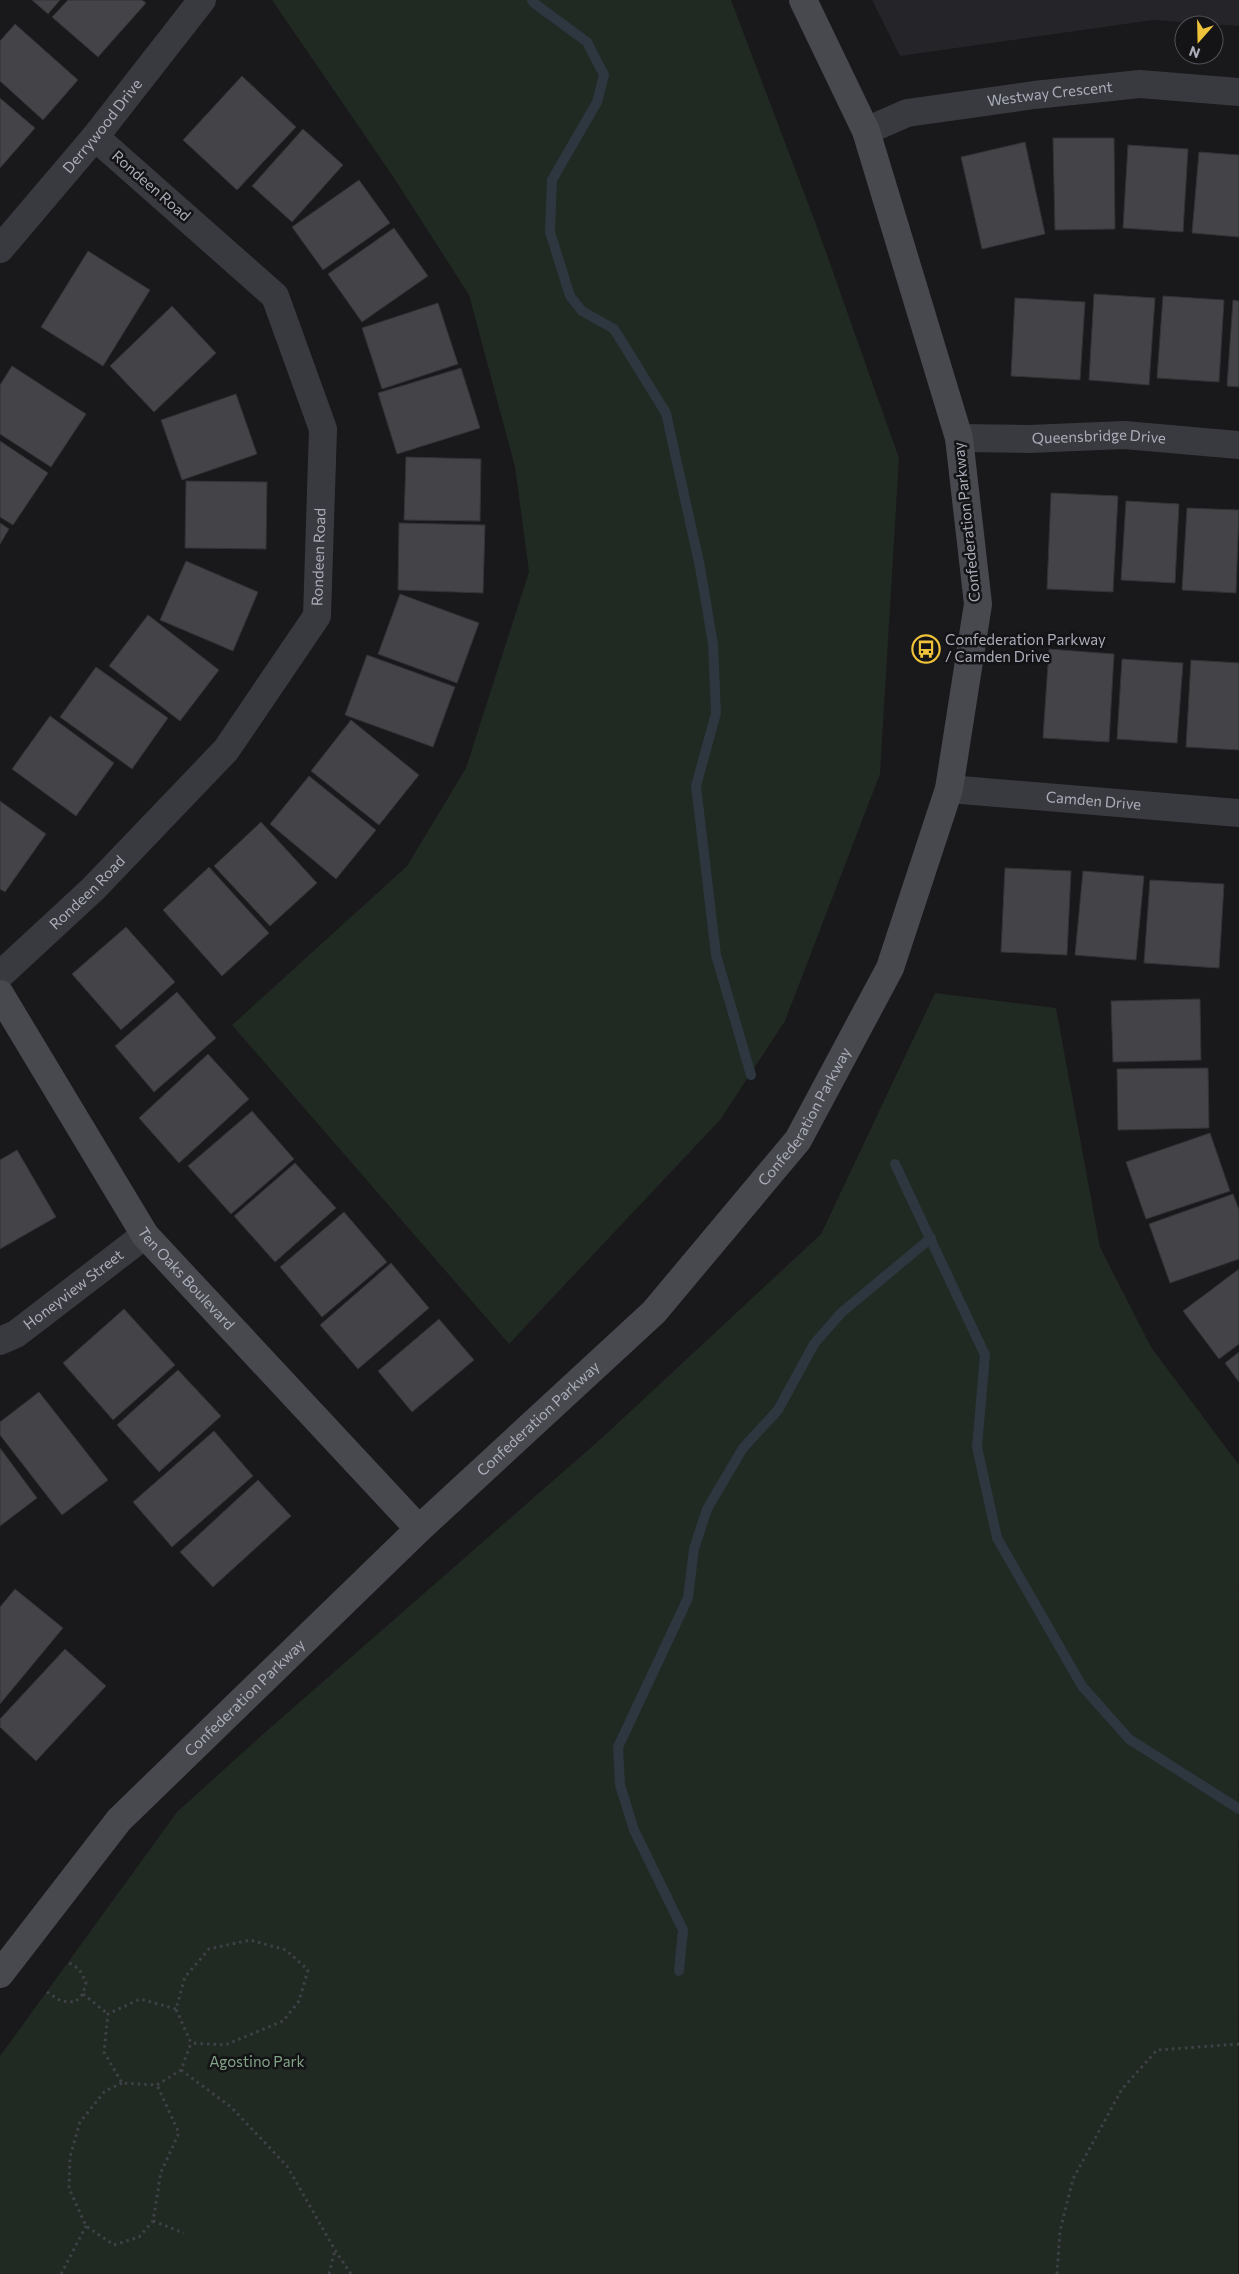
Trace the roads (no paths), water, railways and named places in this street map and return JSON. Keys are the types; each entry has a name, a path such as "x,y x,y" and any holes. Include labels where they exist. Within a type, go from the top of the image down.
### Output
{"street":[{"name":"Derrywood Drive","path":"0,249 95,137 202,0"},
{"name":"Confederation Parkway","path":"0,1974 118,1820 419,1529 654,1312 798,1140 890,968 949,789 978,604 959,438 866,131 803,0"},
{"name":"Westway Crescent","path":"866,131 907,113 1034,95 1140,84 1239,92"},
{"name":"Rondeen Road","path":"0,974 94,889 226,750 317,616 323,429 275,296 95,137"},
{"name":"Queensbridge Drive","path":"959,438 1029,440 1124,435 1239,446"},
{"name":"Camden Drive","path":"949,789 1239,813"},
{"name":"Ten Oaks Boulevard","path":"0,994 145,1235 419,1529"},
{"name":"Honeyview Street","path":"0,1341 16,1334 145,1235"}],"waterway":[{"path":"532,0 587,42 604,75 597,102 552,180 550,232 570,296 582,311 614,329 666,413 700,567 713,644 716,713 696,786 716,955 751,1075"},
{"path":"895,1164 985,1355 977,1447 997,1538 1082,1686 1129,1739 1239,1809"},
{"path":"679,1971 683,1930 634,1830 620,1785 618,1747 688,1598 694,1549 707,1509 743,1448 778,1410 814,1344 841,1313 931,1238"}],"place":[{"name":"Confederation Parkway / Camden Drive","path":"926,649"}],"park label":[{"name":"Agostino Park","path":"257,2062"}]}
